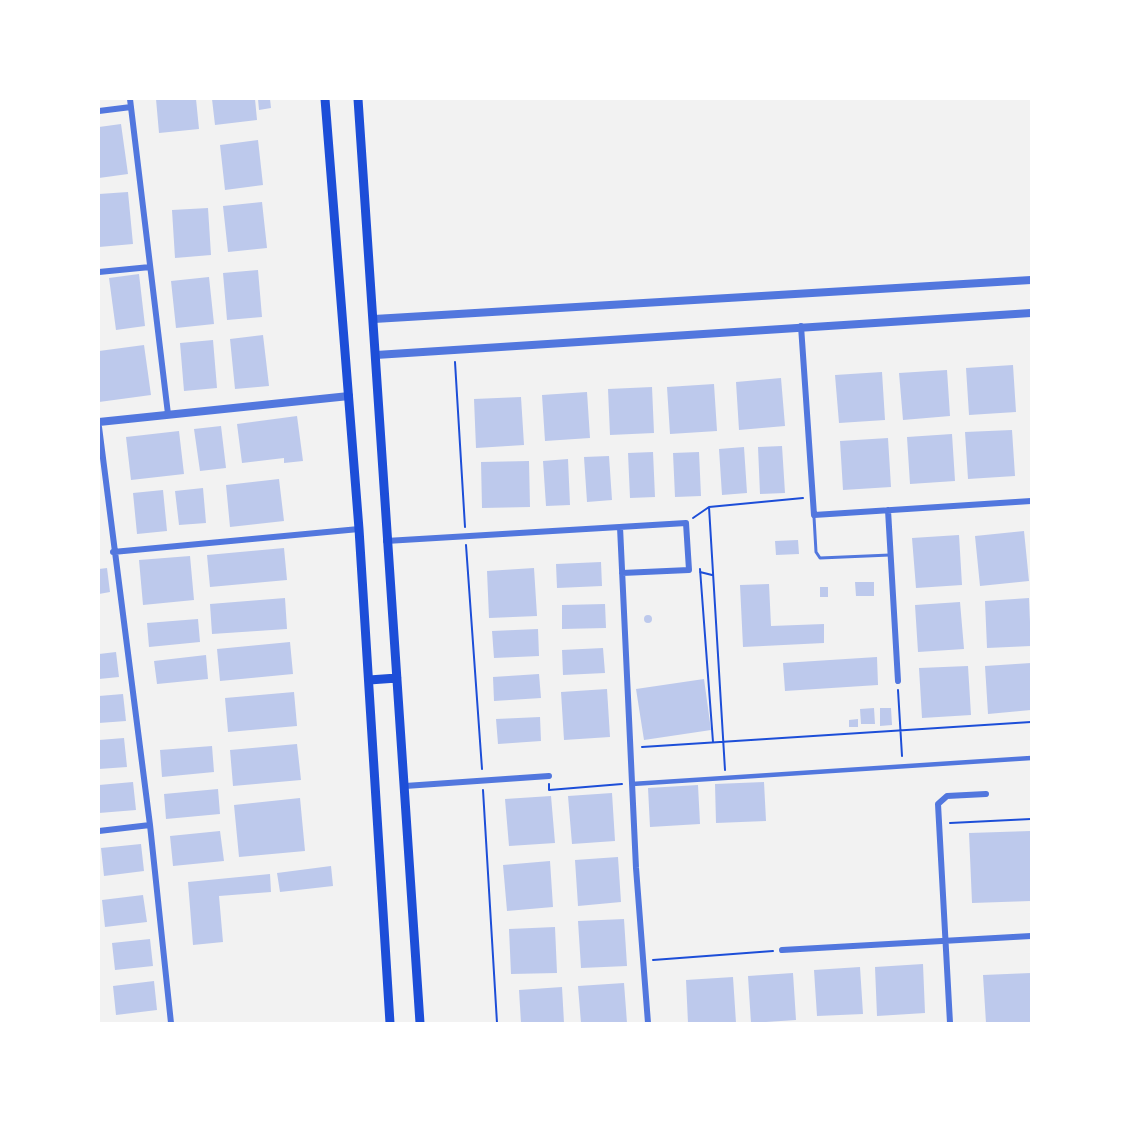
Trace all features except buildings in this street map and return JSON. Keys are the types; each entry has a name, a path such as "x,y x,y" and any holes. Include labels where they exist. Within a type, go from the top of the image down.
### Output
{"main road":[{"path":"325,99 359,529 390,1023"},
{"path":"358,99 420,1023"},
{"path":"369,681 397,678"}],"street":[{"path":"130,99 168,414"},
{"path":"99,111 131,107"},
{"path":"99,272 150,267"},
{"path":"374,319 1031,280"},
{"path":"376,355 1031,313"},
{"path":"801,326 814,515 1031,501"},
{"path":"99,422 349,396"},
{"path":"99,427 113,552 150,825 171,1023"},
{"path":"888,510 898,681"},
{"path":"386,541 686,523 689,570 622,573"},
{"path":"620,527 632,784 648,1023"},
{"path":"113,552 359,529"},
{"path":"632,784 1031,758"},
{"path":"405,786 549,776"},
{"path":"950,1023 938,804 942,798 986,794"},
{"path":"99,831 150,825"},
{"path":"782,950 1031,936"}],"lane":[{"path":"814,515 816,552 819,558 890,555"}],"path":[{"path":"454,350 497,1023"},
{"path":"686,523 709,507 813,498"},
{"path":"709,507 725,777"},
{"path":"696,515 697,527"},
{"path":"700,561 713,742"},
{"path":"689,570 713,575"},
{"path":"898,681 903,766"},
{"path":"630,747 1031,722"},
{"path":"549,776 549,790 632,784"},
{"path":"939,823 1031,819"},
{"path":"643,961 782,950"}]}
